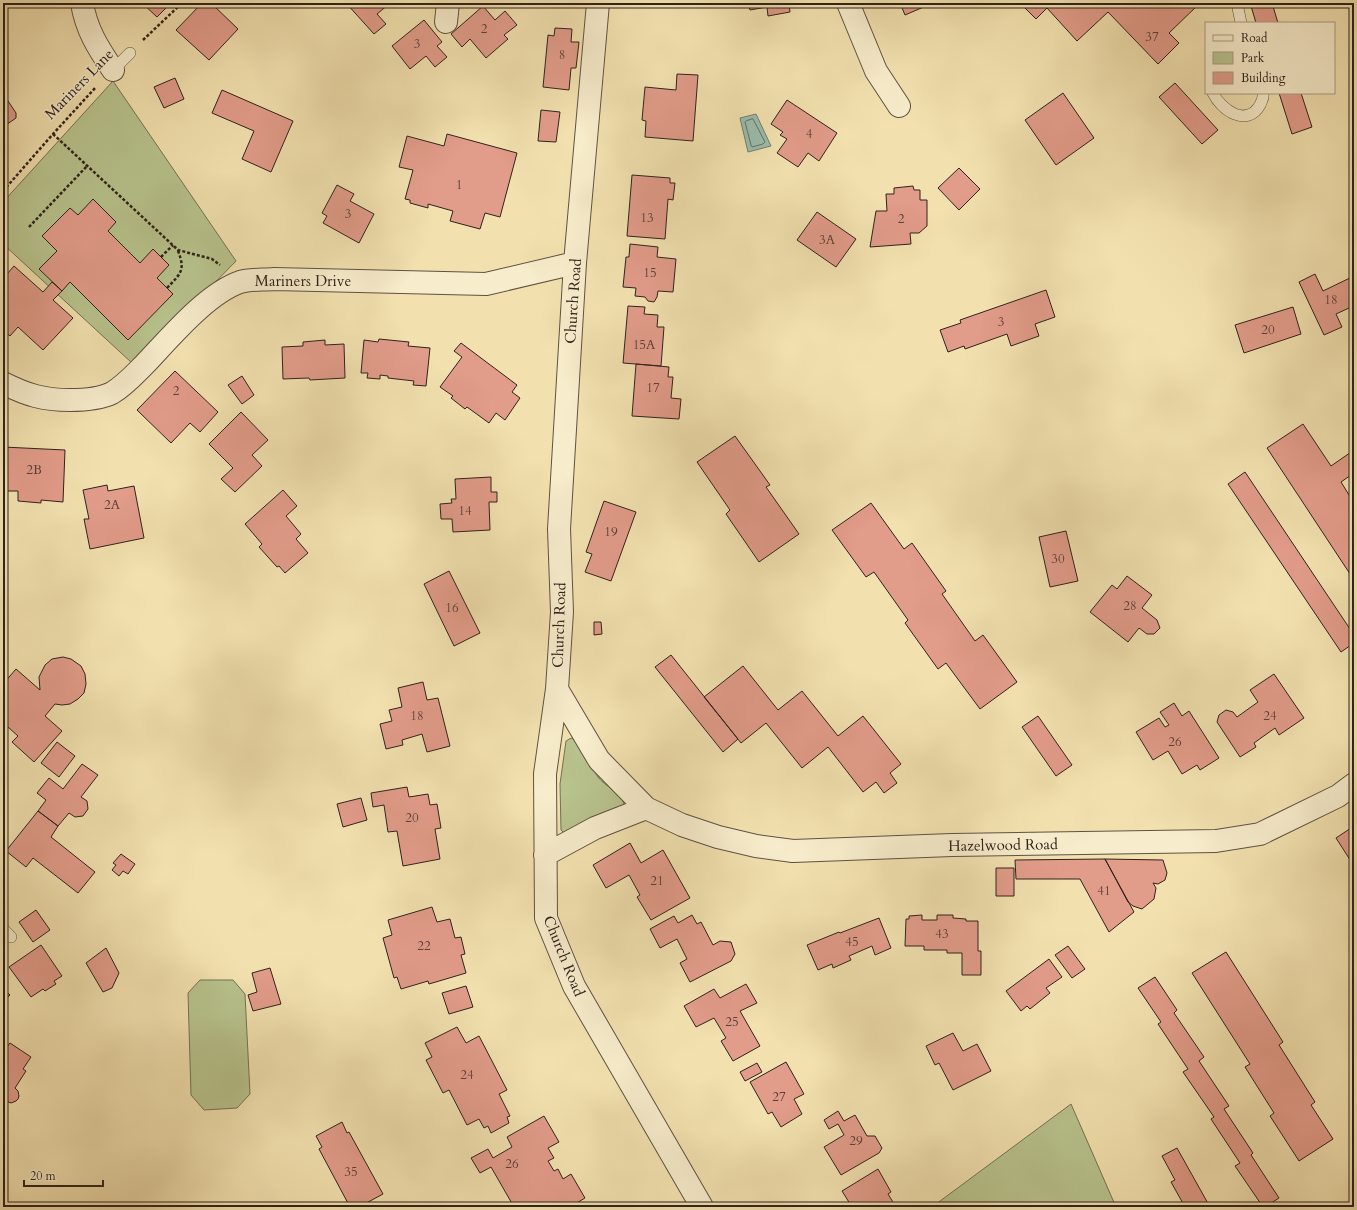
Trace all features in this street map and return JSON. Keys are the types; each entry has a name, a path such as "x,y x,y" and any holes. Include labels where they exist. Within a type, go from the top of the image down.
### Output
{"street":[{"path":"82,3 84,16 97,46 113,70"},
{"name":"Church Road","path":"598,3 574,263 559,529 562,612 556,688 545,774 546,918 574,986 702,1207"},
{"path":"848,3 876,71 899,106"},
{"name":"Mariners Drive","path":"3,383 19,391 39,398 87,400 111,393 127,382 197,311 216,295 237,284 247,281 274,279 486,284 574,263"},
{"name":"Hazelwood Road","path":"556,688 599,760 646,808 682,825 718,837 756,846 794,851 952,845 1216,841 1260,834 1338,796 1354,784"},
{"path":"545,855 595,828 646,808"}],"lane":[{"path":"1237,3 1241,22"},
{"name":"Mariners Lane","path":"113,70 130,53"},
{"path":"1214,94 1227,111 1237,116 1248,115 1257,109 1264,98 1263,94"}],"path":[{"name":"Mariners Lane","path":"130,53 182,3"},
{"name":"Mariners Lane","path":"3,191 53,134 113,70"},
{"path":"53,134 178,250 183,262 179,274 167,288"},
{"path":"29,227 88,165"},
{"path":"161,257 173,245"},
{"path":"178,250 212,259 227,270 237,284"}],"green space":[{"path":"113,81 236,261 196,302 132,363 3,244 3,202"},
{"path":"571,738 584,750 598,777 620,796 624,804 621,808 564,833 561,830 560,784 566,741"},
{"path":"200,980 233,980 245,994 250,1094 237,1108 204,1110 191,1095 188,993"},
{"path":"1071,1104 1116,1207 932,1207"}],"water":[{"path":"756,114 771,146 748,152 740,118"}],"building":[{"path":"142,3 171,3 157,17"},
{"path":"202,3 211,3 238,29 209,60 176,30"},
{"path":"346,3 388,3 389,4 377,14 386,24 374,34"},
{"path":"748,3 789,3 790,12 768,16 767,7 750,10"},
{"path":"900,3 933,3 905,15"},
{"path":"1020,3 1200,3 1169,33 1179,43 1158,64 1108,12 1077,41 1047,8 1036,19"},
{"path":"1259,3 1272,3 1278,22 1256,22 1251,6"},
{"path":"483,6 495,20 505,11 517,25 504,35 508,39 486,58 470,39 462,47 451,34"},
{"path":"424,20 442,42 437,46 447,57 435,67 426,56 410,69 392,46"},
{"path":"555,28 572,29 571,42 579,42 576,68 571,68 569,90 543,87 548,35 554,36"},
{"path":"677,74 698,75 693,141 645,137 646,121 642,120 645,87 676,90"},
{"path":"175,78 184,99 164,108 154,87"},
{"path":"1175,83 1218,130 1202,144 1159,97"},
{"path":"222,90 293,121 271,172 242,159 254,131 212,113"},
{"path":"1063,93 1094,138 1056,165 1025,120"},
{"path":"1279,94 1301,94 1312,127 1292,134"},
{"path":"3,98 6,98 16,113 16,118 3,127"},
{"path":"787,100 837,133 819,161 808,153 798,167 777,153 787,139 780,135 783,132 771,124"},
{"path":"541,110 560,112 556,142 538,141"},
{"path":"447,134 517,153 500,217 485,213 480,229 450,221 453,211 428,204 428,208 410,203 410,200 405,199 413,170 399,167 407,136 444,146"},
{"path":"959,168 980,189 959,210 938,188"},
{"path":"632,175 670,178 670,183 675,183 673,200 668,199 665,239 627,236"},
{"path":"337,185 354,194 350,201 374,214 359,243 323,223 327,216 322,213"},
{"path":"913,186 914,190 920,190 920,200 927,200 927,226 919,233 910,233 911,244 870,247 876,211 887,211 886,194 894,194 894,188"},
{"path":"93,199 116,222 108,231 140,263 153,249 169,265 157,278 173,294 128,340 70,282 62,291 39,269 57,251 42,236 70,208 78,215"},
{"path":"817,212 856,239 836,267 797,240"},
{"path":"630,244 658,247 657,257 676,259 673,292 658,291 654,302 648,301 645,297 635,296 636,288 623,287 626,257 629,257"},
{"path":"14,266 43,292 52,282 62,291 53,300 73,318 43,350 18,327 10,336 3,330 3,273 6,275"},
{"path":"1315,274 1323,291 1354,276 1354,309 1350,311 1349,308 1336,314 1342,327 1324,335 1299,282"},
{"path":"1046,290 1055,317 1035,324 1039,336 1011,346 1007,334 965,349 964,346 948,352 940,330 961,323 960,320"},
{"path":"628,306 645,307 644,314 658,315 657,327 664,327 661,366 623,363"},
{"path":"1293,307 1301,334 1244,353 1235,325"},
{"path":"379,339 409,342 408,346 430,348 426,386 413,385 414,381 388,378 388,376 380,375 380,379 367,378 368,373 361,373 364,340 378,342"},
{"path":"325,340 325,345 344,344 345,378 310,380 309,378 283,379 282,347 303,346 303,342"},
{"path":"461,343 517,385 512,392 520,398 505,420 496,413 489,423 467,407 465,409 451,398 453,396 440,387 462,357 454,351"},
{"path":"636,364 669,367 668,377 673,377 671,398 681,399 679,419 632,416"},
{"path":"175,371 218,412 200,432 190,423 171,443 137,410"},
{"path":"242,376 254,395 242,404 228,385"},
{"path":"241,412 268,440 252,455 262,466 235,492 221,479 233,468 209,444"},
{"path":"1303,424 1331,466 1354,450 1354,473 1341,482 1354,503 1354,580 1267,448"},
{"path":"735,436 770,485 766,487 799,534 759,562 726,514 730,510 697,462"},
{"path":"3,447 65,450 63,502 41,500 41,503 18,501 18,491 3,491"},
{"path":"1245,472 1354,635 1354,643 1341,652 1228,484"},
{"path":"491,477 491,492 497,492 497,502 489,502 490,530 453,532 452,519 441,519 440,504 452,503 451,499 456,499 455,479"},
{"path":"107,485 108,491 134,486 144,538 90,549 84,519 89,519 83,490"},
{"path":"283,490 297,506 286,516 301,534 296,539 308,553 285,573 279,566 277,567 259,547 262,544 245,524"},
{"path":"604,501 636,512 611,581 585,572 592,554 586,552"},
{"path":"871,503 904,549 912,543 946,591 942,594 975,641 983,635 1017,682 980,709 946,663 938,669 905,623 908,620 874,572 866,577 832,530"},
{"path":"1066,531 1078,581 1050,587 1039,537"},
{"path":"449,571 480,633 454,646 424,584"},
{"path":"1127,576 1152,595 1142,608 1157,620 1160,628 1154,634 1147,634 1139,628 1128,642 1090,612 1112,585 1117,589"},
{"path":"594,622 601,622 602,634 594,635"},
{"path":"671,655 738,739 723,752 655,667"},
{"path":"63,657 71,659 81,666 85,674 86,684 84,693 70,704 55,704 45,716 62,731 34,762 12,742 18,736 8,727 3,733 3,684 16,669 40,690 39,677 45,665 52,659"},
{"path":"743,666 778,710 802,691 838,736 863,716 901,764 890,773 897,783 884,793 876,782 863,792 828,747 802,768 766,723 741,743 704,697"},
{"path":"1274,674 1304,718 1279,735 1275,728 1254,743 1256,747 1240,757 1217,722 1219,715 1226,710 1233,712 1237,717 1258,702 1250,690"},
{"path":"423,682 427,700 438,698 450,746 427,752 422,734 402,740 403,745 386,749 380,724 392,721 389,710 402,707 398,688"},
{"path":"1174,703 1182,716 1189,711 1219,758 1200,770 1197,765 1182,774 1168,751 1153,760 1136,732 1159,718 1165,727 1169,725 1160,712"},
{"path":"1038,716 1072,765 1056,776 1022,727"},
{"path":"57,742 75,756 59,777 41,763"},
{"path":"82,764 98,775 81,797 87,801 88,809 83,816 75,817 69,813 58,826 38,811 46,800 37,793 49,778 63,789"},
{"path":"407,787 409,797 428,794 430,805 437,804 441,828 435,829 440,859 403,866 397,831 388,832 384,805 373,807 371,793"},
{"path":"361,798 367,820 343,827 337,804"},
{"path":"38,811 58,826 51,837 95,872 78,893 33,858 26,867 6,851"},
{"path":"1354,826 1354,866 1336,838"},
{"path":"630,843 641,863 663,850 690,898 651,920 637,897 640,895 629,875 606,888 593,865"},
{"path":"121,854 135,864 128,874 123,871 119,876 112,870 116,865 113,863"},
{"path":"1105,859 1134,912 1109,932 1080,879 1016,879 1015,860"},
{"path":"1105,859 1163,860 1167,873 1165,880 1158,884 1153,883 1156,888 1154,899 1142,909 1133,906 1128,902"},
{"path":"996,868 1014,868 1014,896 996,896"},
{"path":"432,907 437,922 450,919 455,938 461,937 465,954 461,955 466,973 429,984 428,981 401,989 397,977 394,978 383,938 392,935 388,920"},
{"path":"36,910 50,930 33,942 19,922"},
{"path":"692,915 697,924 701,922 713,945 720,941 731,942 735,954 731,961 690,982 680,963 687,959 677,939 660,948 650,929 674,916 678,923"},
{"path":"922,915 922,920 937,920 937,915 953,915 953,918 966,919 966,921 978,921 978,951 981,951 981,975 962,975 962,953 947,953 947,950 924,950 924,946 905,946 906,919 909,919 909,916"},
{"path":"879,918 891,948 875,955 872,946 849,956 851,960 833,968 832,964 818,970 807,945"},
{"path":"41,945 62,976 54,981 56,984 45,991 43,989 31,997 9,967"},
{"path":"1068,946 1085,969 1072,978 1055,955"},
{"path":"106,948 119,973 112,988 103,992 86,963"},
{"path":"1226,952 1283,1042 1279,1045 1315,1102 1311,1105 1333,1139 1299,1161 1270,1116 1274,1113 1245,1067 1250,1064 1192,973"},
{"path":"1049,959 1062,977 1046,988 1050,993 1030,1009 1027,1006 1021,1011 1006,991"},
{"path":"270,968 281,1004 253,1011 248,995 257,992 252,973"},
{"path":"1155,977 1177,1010 1174,1013 1204,1057 1199,1061 1229,1106 1224,1109 1253,1153 1251,1155 1279,1198 1265,1207 1263,1207 1235,1166 1240,1163 1211,1119 1214,1117 1183,1072 1188,1069 1158,1024 1161,1022 1138,988"},
{"path":"746,984 757,1003 740,1011 760,1046 733,1061 721,1041 726,1038 714,1018 696,1027 684,1006 714,989 720,998"},
{"path":"466,986 473,1007 449,1014 442,993"},
{"path":"3,989 10,995 3,1002"},
{"path":"457,1027 466,1043 479,1036 507,1090 499,1094 510,1116 507,1117 509,1123 491,1133 488,1126 484,1128 479,1119 467,1125 449,1090 443,1093 426,1060 432,1057 425,1043"},
{"path":"953,1033 963,1051 977,1044 991,1071 953,1090 939,1063 935,1065 926,1046"},
{"path":"10,1043 31,1057 23,1069 26,1071 15,1088 18,1091 18,1099 11,1103 6,1101 3,1105 3,1052"},
{"path":"786,1062 804,1094 794,1099 802,1114 781,1127 772,1112 768,1114 750,1082"},
{"path":"757,1063 762,1072 745,1081 740,1072"},
{"path":"838,1111 844,1121 855,1115 867,1136 875,1136 882,1148 879,1153 841,1175 824,1147 844,1135 838,1124 829,1129 824,1120"},
{"path":"544,1116 559,1142 548,1148 554,1158 548,1161 554,1171 558,1169 563,1179 571,1174 585,1198 570,1207 521,1207 519,1204 514,1207 491,1167 480,1173 471,1158 488,1149 493,1158 512,1147 507,1137"},
{"path":"342,1122 383,1194 359,1207 350,1207 319,1149 322,1147 316,1136"},
{"path":"1177,1148 1210,1207 1185,1207 1171,1182 1175,1180 1162,1156"},
{"path":"878,1169 891,1192 888,1194 896,1207 852,1207 842,1191"}]}
